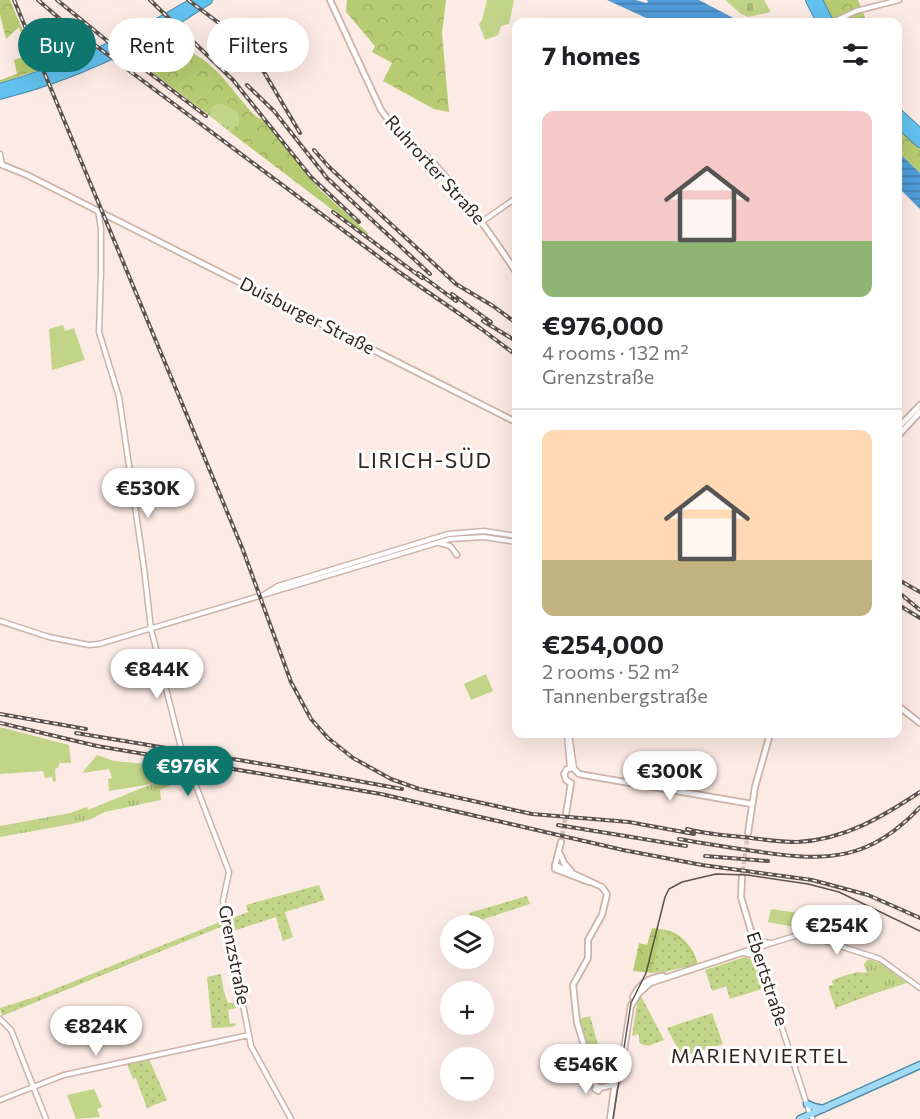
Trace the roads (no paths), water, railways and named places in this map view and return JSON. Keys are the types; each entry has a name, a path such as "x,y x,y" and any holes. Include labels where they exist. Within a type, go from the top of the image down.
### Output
{"highway":[{"path":"0,88 60,69 94,55 144,31 197,0"},
{"path":"0,95 63,75 96,61 164,27 208,0"},
{"path":"810,0 819,18"},
{"path":"818,0 832,18"},
{"path":"902,117 920,134"},
{"path":"902,127 920,143"}],"main road":[{"name":"Ruhrorter Straße","path":"330,0 381,110 392,124 438,169 483,221 512,266"},
{"name":"Duisburger Straße","path":"1,164 98,210 512,419"},
{"path":"902,424 920,405"},
{"path":"902,432 920,412"},
{"path":"902,709 920,723"},
{"path":"748,833 752,804 769,738"},
{"path":"571,783 564,775 572,768 579,774 752,804"},
{"path":"571,783 577,781 579,774"},
{"path":"566,814 571,783"},
{"path":"561,844 560,854 556,867 561,844"},
{"path":"560,854 573,873"},
{"path":"556,867 604,889 607,896 604,909 588,940 588,958 574,982 574,995 579,1028 598,1087 616,1084"},
{"path":"556,867 583,881 591,882"},
{"name":"Ebertstraße","path":"742,877 741,897 756,948"},
{"path":"610,1119 631,1006 643,986 756,948"},
{"path":"824,1109 807,1105 801,1119 810,1118 920,1067"},
{"path":"810,1118 824,1109 920,1067"}],"street":[{"path":"842,18 864,9 899,0"},
{"path":"0,154 1,164"},
{"path":"483,221 512,201"},
{"name":"Grenzstraße","path":"98,210 101,229 99,333 119,397 151,629 183,754 229,872 223,901 249,1035 255,1056 291,1119"},
{"path":"0,621 40,634 89,645 106,643 457,533 484,531 512,535"},
{"path":"373,559 438,542 477,537 512,541"},
{"path":"438,542 450,546 457,555"},
{"path":"568,738 572,768"},
{"path":"752,933 760,941 771,943"},
{"path":"756,948 795,936 812,936 880,959 920,988"},
{"name":"Ebertstraße","path":"756,948 810,1118"},
{"path":"742,953 755,956 760,962"},
{"path":"0,1019 11,1030 46,1119"},
{"path":"0,1100 64,1075 249,1035"}],"water":[{"path":"607,0 636,0 646,3 647,0 699,0 733,18 646,18"},
{"path":"902,156 920,173 920,209 902,191"}],"tunnel":[{"path":"561,842 566,814"},
{"path":"742,877 748,833"}],"tram line":[{"path":"613,1119 631,1003 646,973 669,889 682,882 716,874 747,875 808,884 839,892 920,931"}],"railway":[{"path":"14,0 243,550 291,682 311,719 328,738 353,758 391,779 419,789 532,814 629,822 694,834"},
{"path":"38,0 60,19 399,272 512,352"},
{"path":"57,0 108,42"},
{"path":"150,0 233,80 311,177 359,222"},
{"path":"188,0 231,32 258,62 300,133"},
{"path":"148,72 206,116"},
{"path":"247,85 274,111 327,178 430,274"},
{"path":"314,150 329,167 456,284 512,320"},
{"path":"333,212 422,278"},
{"path":"418,273 456,301"},
{"path":"452,294 491,322"},
{"path":"483,321 512,339"},
{"path":"902,582 920,592"},
{"path":"902,595 920,610"},
{"path":"902,607 920,618"},
{"path":"0,714 86,729"},
{"path":"0,723 97,746 381,794 623,850 702,865 812,880 868,895 920,918"},
{"path":"76,733 402,789"},
{"path":"687,829 776,841 814,840 831,837 862,826 920,792"},
{"path":"679,839 785,855 828,856 866,847 884,838 902,825 920,807"},
{"path":"558,825 686,846"},
{"path":"705,856 768,861"}],"district":[{"name":"LIRICH-SÜD","path":"425,461"},
{"name":"MARIENVIERTEL","path":"760,1056"}]}
